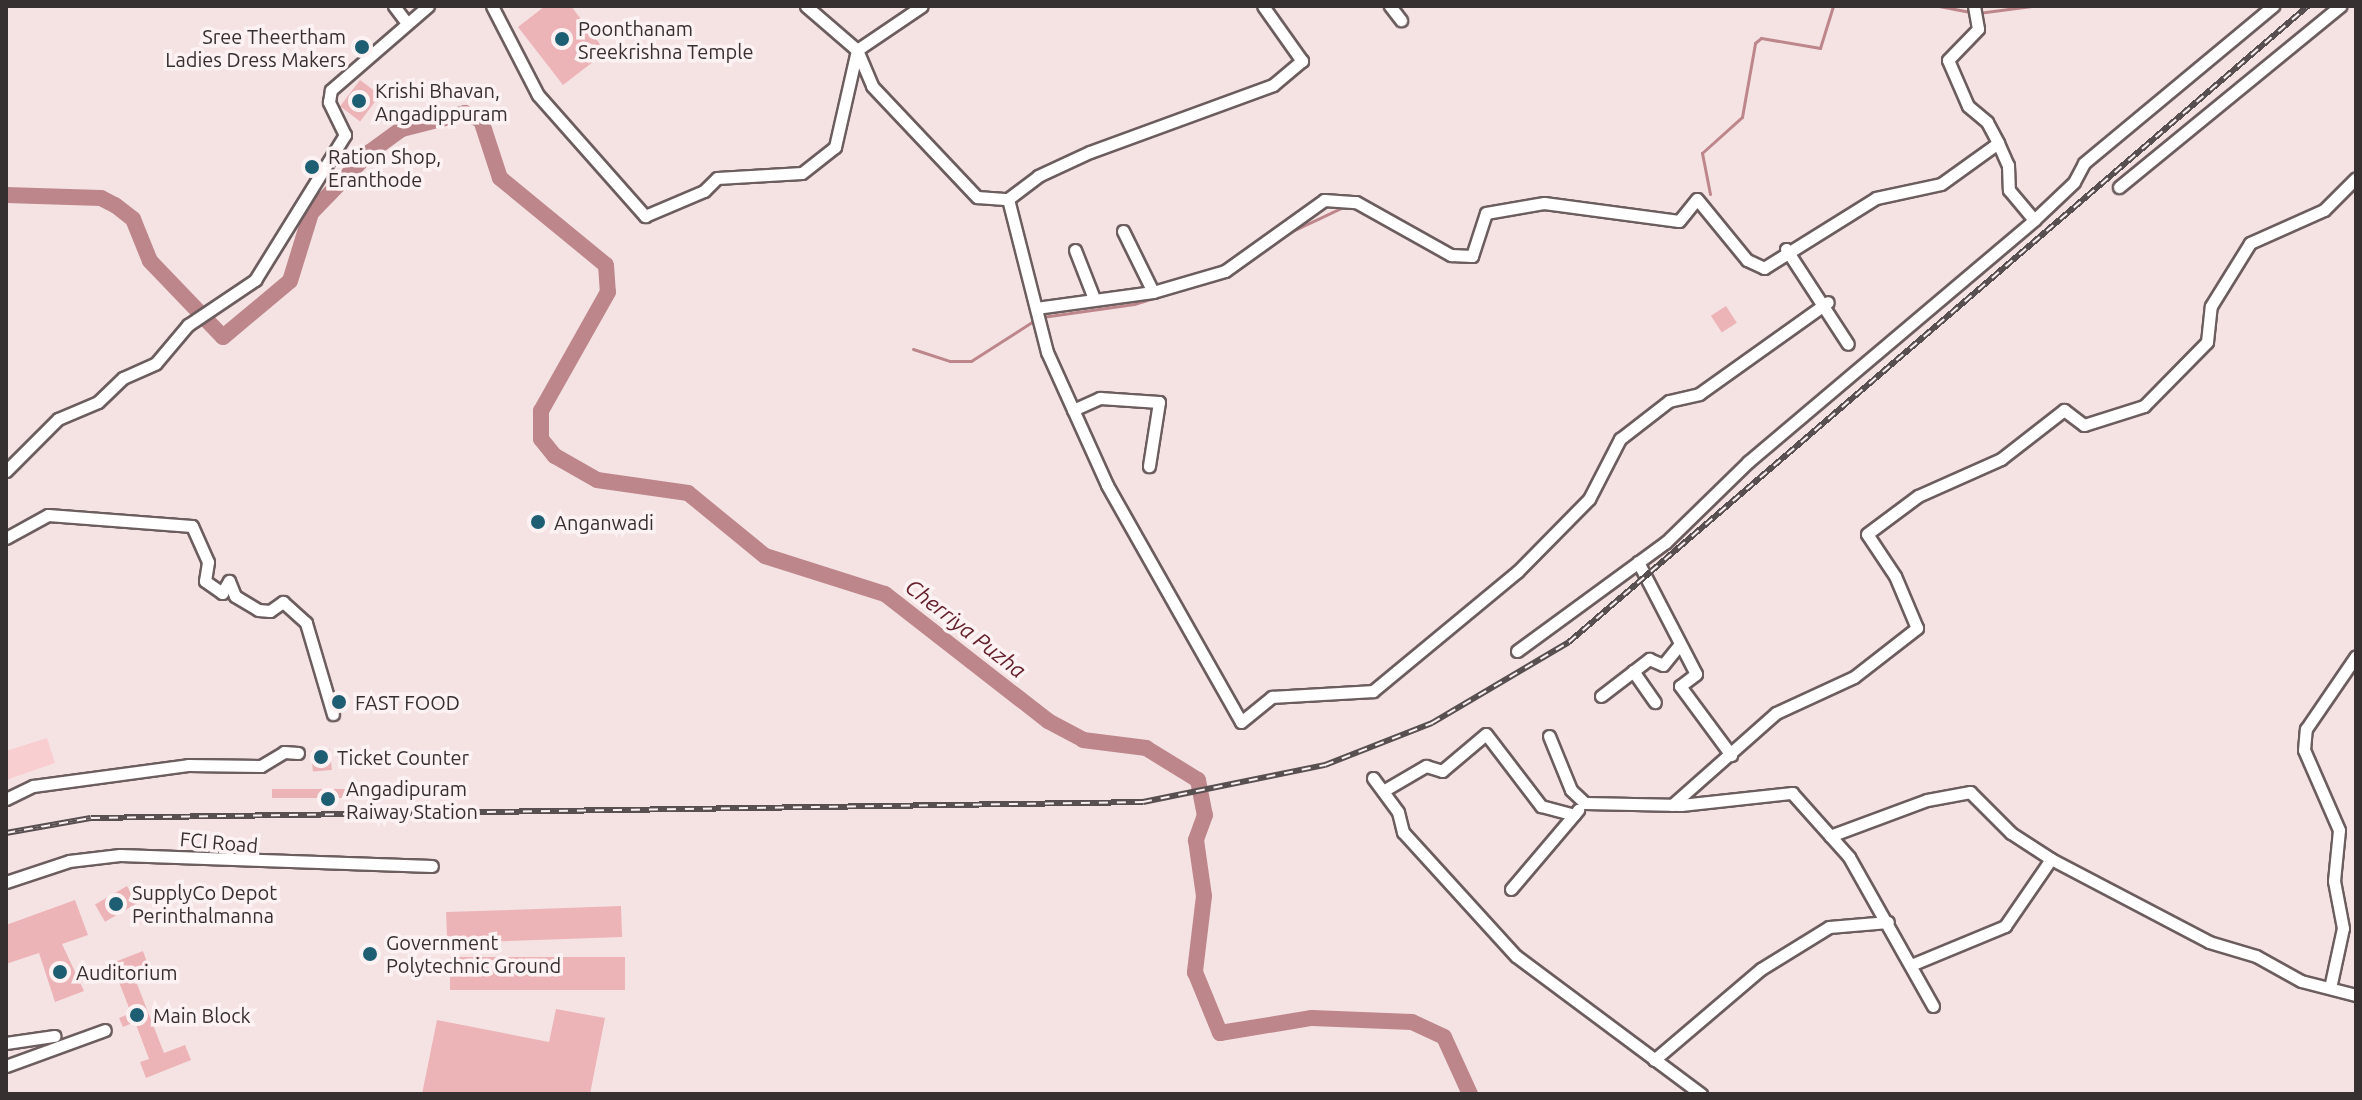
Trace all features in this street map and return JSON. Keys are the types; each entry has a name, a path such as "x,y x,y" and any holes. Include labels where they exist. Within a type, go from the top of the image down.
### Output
{"street":[{"path":"394,6 407,23"},
{"path":"6,471 58,419 98,402 123,378 156,363 188,325 262,272 345,135 329,102 331,90 428,6"},
{"path":"492,6 538,95 645,216 704,191 717,178 802,173 835,147 857,50 922,6"},
{"path":"806,6 857,50 872,86 977,197 1008,199 1038,176 1090,152 1273,85 1302,61 1263,6"},
{"path":"1390,6 1401,20"},
{"path":"1974,6 1978,29 1948,60 1968,106 1987,122 1998,143 2008,165 2009,190 2034,220"},
{"path":"1517,651 1638,562 2034,220 2074,182 2084,163 2273,6"},
{"path":"2119,187 2340,6"},
{"path":"1036,308 1093,296 1153,292 1225,271 1324,200 1356,202 1451,255 1472,256 1486,213 1544,203 1679,221 1697,199 1747,260 1764,268 1786,249 1876,198 1941,184 1998,143"},
{"path":"1672,805 1776,713 1854,677 1917,628 1895,576 1867,534 1918,496 2001,459 2064,410 2084,425 2144,406 2207,342 2211,306 2250,243 2324,210 2356,178"},
{"path":"1008,199 1036,308 1073,410 1107,485 1241,722 1272,697 1373,691 1517,572 1589,499 1620,439 1669,401 1699,394 1825,304"},
{"path":"1123,231 1153,292"},
{"path":"1786,249 1825,304 1848,344"},
{"path":"1075,250 1093,296"},
{"path":"1073,410 1100,398 1159,402 1149,466"},
{"path":"6,538 48,515 192,526 208,562 205,581 222,593 229,581 235,596 258,610 270,611 283,602 306,623 333,714"},
{"path":"1638,562 1696,674 1680,686 1731,755"},
{"path":"1601,696 1649,659 1663,665 1680,644"},
{"path":"2330,988 2343,928 2334,881 2339,830 2304,750 2306,729 2356,656"},
{"path":"1633,671 1655,702"},
{"path":"1383,791 1426,766 1442,771 1486,734 1541,806 1574,815"},
{"path":"1549,736 1571,790 1585,803 1672,805 1792,793 1830,836 1888,922 1933,1006"},
{"path":"6,799 33,786 188,765 261,766 284,752 298,753"},
{"path":"1373,778 1383,791 1403,832 1516,956 1701,1094"},
{"path":"1830,836 1927,800 1970,792 2011,833 2051,859 2209,942 2356,995"},
{"path":"1511,889 1585,803"},
{"name":"FCI Road","path":"6,882 69,861 120,855 432,866"},
{"path":"1911,965 2005,926 2051,859"},
{"path":"1654,1060 1761,969 1829,927 1888,922"},
{"path":"6,1066 105,1030"},
{"path":"6,1043 54,1036"}],"shaded area":[{"path":"47,738 55,763 6,780 6,751"}],"building":[{"name":"Poonthanam Sreekrishna Temple","path":"545,6 571,6 606,52 563,85 518,27"},
{"path":"360,80 380,95 360,121 340,106"},
{"path":"1726,306 1737,323 1722,333 1711,316"},
{"name":"Ticket Counter","path":"330,749 332,770 313,772 311,751"},
{"path":"272,789 349,789 349,798 272,798"},
{"name":"SupplyCo Depot Perinthalmanna","path":"127,886 137,903 105,922 95,904"},
{"path":"75,900 88,935 62,944 84,991 55,1002 39,953 6,964 6,925"},
{"path":"621,906 622,937 447,943 446,912"},
{"name":"Main Block","path":"143,951 148,965 132,971 164,1053 185,1045 191,1060 146,1078 140,1062 149,1059 135,1022 123,1027 119,1018 131,1013 117,977 107,981 102,967"},
{"path":"450,957 625,957 625,990 450,990"},
{"path":"556,1009 605,1018 590,1094 422,1094 437,1020 549,1042"}],"waterway":[{"path":"1710,194 1702,153 1742,117 1755,43 1761,38 1820,48 1833,6"},
{"path":"1939,6 1971,12"},
{"path":"1978,13 2032,6"},
{"name":"Cherriya Puzha","path":"6,195 101,198 115,205 133,219 150,261 223,337 290,281 311,213 370,152 402,129 465,113 481,120 500,178 606,265 608,292 541,411 541,439 555,456 597,480 688,493 765,556 885,594 1048,721 1083,740 1146,748 1198,780 1205,815 1196,840 1204,896 1195,972 1220,1033 1312,1018 1412,1022 1444,1037 1470,1094"},
{"path":"1359,198 1396,218"},
{"path":"1284,235 1345,206"},
{"path":"1042,317 1134,304 1198,284"},
{"path":"913,349 950,361 971,361 1035,320"}],"railway":[{"path":"6,833 91,818 1143,802 1325,765 1432,723 1569,642 2308,6"}],"place":[{"name":"Poonthanam Sreekrishna Temple","path":"562,39"},
{"name":"Sree Theertham Ladies Dress Makers","path":"362,47"},
{"name":"Krishi Bhavan, Angadippuram","path":"359,101"},
{"name":"Ration Shop, Eranthode","path":"312,167"},
{"name":"Anganwadi","path":"538,522"},
{"name":"FAST FOOD","path":"339,702"},
{"name":"Ticket Counter","path":"321,757"},
{"name":"Angadipuram Raiway Station","path":"328,799"},
{"name":"SupplyCo Depot Perinthalmanna","path":"116,904"},
{"name":"Government Polytechnic Ground","path":"370,954"},
{"name":"Auditorium","path":"60,972"},
{"name":"Main Block","path":"137,1015"}]}
